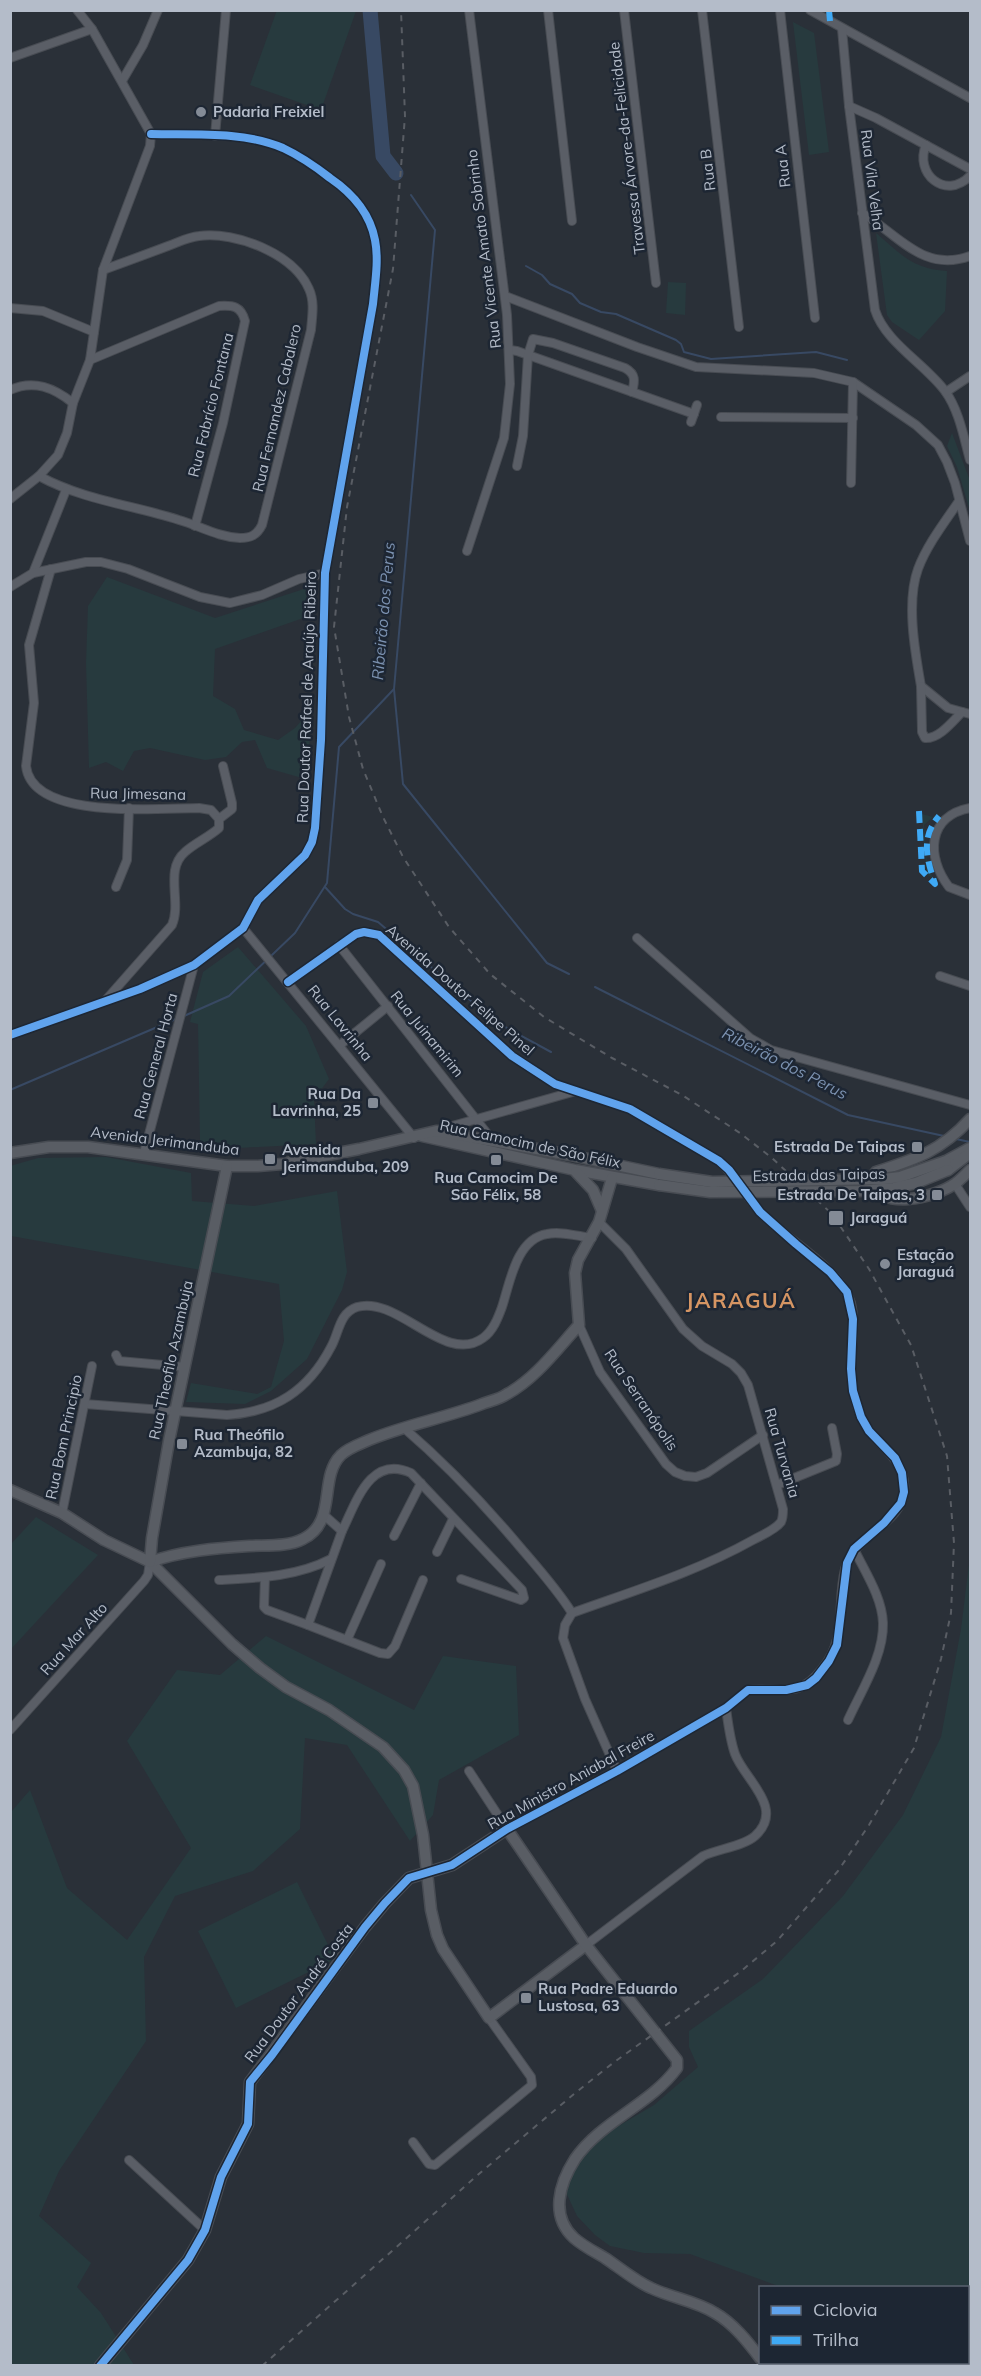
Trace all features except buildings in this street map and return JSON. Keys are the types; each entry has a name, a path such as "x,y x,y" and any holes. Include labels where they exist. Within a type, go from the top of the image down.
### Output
{"street":[{"path":"10,499 39,476 58,455 67,433 73,403 90,360 104,270 150,146 151,134 92,29 77,10"},
{"path":"122,81 143,45 158,10"},
{"path":"215,136 226,10"},
{"name":"Rua Vicente Amato Sobrinho","path":"467,551 504,438 508,412 510,350 469,10"},
{"path":"548,10 572,221"},
{"name":"Travessa Árvore-da-Felicidade","path":"624,10 656,283"},
{"name":"Rua B","path":"702,10 739,327"},
{"name":"Rua A","path":"780,10 815,318"},
{"path":"810,10 970,98"},
{"path":"10,58 92,29"},
{"name":"Rua Vila Velha","path":"842,29 849,106 875,310 887,332 922,364 946,392"},
{"path":"849,106 876,118 970,169"},
{"name":"Rua Doutor Rafael de Araújo Ribeiro","path":"10,1035 104,1002 194,965 243,928 258,900 305,855 312,842 315,828 321,740 325,573 373,304 376,260 372,226 359,204 339,183 283,148 243,138 151,134"},
{"path":"926,146 923,152 924,165 930,175 940,184 945,187 956,186 970,176"},
{"path":"862,213 923,256 948,261 970,256"},
{"name":"Rua Fernandez Cabalero","path":"39,476 66,490 195,526 219,535 242,538 258,533 262,525 311,330 313,305 310,290 302,276 280,256 248,243 212,235 190,238 104,270"},
{"path":"505,296 637,347 696,367 814,373 854,382 916,424 938,445 947,462 970,541"},
{"name":"Rua Fabrício Fontana","path":"90,360 219,306 230,305 243,313 245,321 234,374 195,526"},
{"path":"10,308 43,311 94,332"},
{"path":"517,466 524,436 529,393 528,355 530,344 536,338 632,371 634,376 632,392"},
{"path":"510,350 632,392 693,418 697,405"},
{"path":"970,376 946,392 970,460"},
{"path":"851,483 854,382"},
{"path":"10,390 32,384 45,386 60,393 73,403"},
{"path":"720,417 853,418"},
{"path":"33,573 66,490"},
{"path":"959,501 926,553 914,585 916,656 921,686 922,732 925,738 932,738 941,732 962,712"},
{"path":"10,587 33,573 86,562 100,562 128,569 200,597 230,603 262,595 299,579 325,573"},
{"name":"Rua Jimesana","path":"51,569 29,645 34,703 27,774 40,789 63,802 85,807 199,808 211,810 219,819"},
{"path":"921,686 942,704 970,714"},
{"path":"104,1002 172,925 175,914 174,873 177,862 183,853 219,828 219,819 232,809 223,766"},
{"path":"116,887 127,860 129,808"},
{"path":"970,808 958,811 945,819 937,832 933,850 935,861 949,887 970,895"},
{"name":"Rua Lavrinha","path":"243,928 418,1137"},
{"name":"Avenida Doutor Felipe Pinel","path":"288,982 339,945 364,932 379,935 512,1056 555,1084 630,1109 719,1161 729,1170 760,1212 830,1272 847,1292 853,1318 851,1369 853,1391 864,1424 898,1465 904,1481 904,1492 896,1511 854,1549 844,1575 837,1645 822,1669 807,1685 796,1689 748,1690 726,1708"},
{"path":"637,938 750,1038 771,1050 970,1105"},
{"name":"Rua Juinamirim","path":"339,945 493,1141"},
{"name":"Rua General Horta","path":"144,1153 194,965"},
{"path":"940,976 970,986"},
{"path":"340,1045 388,1006"},
{"path":"436,1131 578,1091"},
{"path":"970,1119 952,1139 931,1152 876,1172 872,1177 878,1193 902,1199 927,1196 955,1184 970,1170"},
{"name":"Rua Camocim de São Félix","path":"418,1137 436,1131 493,1141 659,1180"},
{"name":"Avenida Jerimanduba","path":"10,1153 49,1147 88,1147 227,1166 282,1164 418,1137"},
{"name":"Rua Camocim de São Félix","path":"418,1137 612,1178 659,1180"},
{"name":"Estrada das Taipas","path":"659,1180 710,1192 859,1191 894,1188 916,1184 947,1165 957,1165 970,1150"},
{"name":"Rua Theofilo Azambuja","path":"150,1562 152,1538 175,1412 227,1166"},
{"path":"575,1170 593,1190 601,1217"},
{"name":"Rua Serranópolis","path":"612,1178 601,1217 592,1238 578,1260 575,1273 579,1325 600,1372 666,1464 675,1472 685,1476 696,1477 706,1473 763,1435"},
{"path":"955,1184 970,1207"},
{"name":"Rua Turvania","path":"572,1613 680,1575 735,1550 773,1528 781,1522 783,1516 763,1435 748,1385 741,1373 732,1364 702,1346 683,1329 601,1217"},
{"path":"85,1404 175,1412 248,1414 285,1400 298,1391 332,1347 345,1315 360,1306 383,1308 450,1342 467,1344 476,1342 485,1337 492,1328 499,1315 519,1256 531,1240 556,1233 592,1238"},
{"path":"150,1562 166,1556 224,1548 294,1543 306,1538 314,1531 324,1515 334,1466 341,1455 353,1447 404,1428 507,1395 532,1377 579,1325"},
{"path":"116,1355 119,1360 185,1367"},
{"name":"Rua Bom Principio","path":"62,1513 92,1366"},
{"path":"404,1428 443,1462 482,1502 561,1595 572,1613 565,1624 563,1638 585,1699 617,1771"},
{"path":"777,1485 836,1461 837,1454 832,1428"},
{"path":"308,1625 342,1531 367,1482 391,1468 401,1468 411,1473 522,1590 524,1598 521,1600 509,1597 461,1579"},
{"path":"394,1536 421,1483"},
{"path":"10,1490 62,1513 104,1540 150,1562 231,1644 260,1668 286,1687 329,1710 383,1747 404,1770 413,1786 423,1835 431,1910 437,1935 443,1949 533,2083 530,2088 435,2166 429,2164 413,2142"},
{"path":"324,1515 342,1531"},
{"path":"437,1552 453,1519"},
{"path":"848,1720 881,1643 883,1622 876,1594 854,1549"},
{"path":"219,1580 265,1577 311,1568 331,1559"},
{"name":"Rua Mar Alto","path":"10,1730 144,1581 148,1575 150,1562"},
{"path":"347,1640 381,1564"},
{"path":"265,1577 264,1607 267,1610 385,1654 392,1652 423,1580"},
{"path":"489,2018 704,1856 747,1841 757,1835 764,1823 766,1812 763,1796 743,1771 735,1755 726,1708"},
{"name":"Rua Ministro Aniabal Freire","path":"428,1873 452,1865 507,1829 617,1771 726,1708"},
{"path":"469,1771 586,1945 674,2056 677,2068 664,2082 593,2140 576,2158 566,2175 560,2193 560,2216 564,2227 575,2239 645,2285 702,2306 721,2316 759,2357"},
{"name":"Rua Doutor André Costa","path":"100,2366 188,2260 205,2230 221,2177 248,2124 250,2082 256,2072 272,2055 385,1903 409,1878 428,1873"},
{"path":"129,2160 205,2230"}],"green space":[{"path":"277,10 356,11 321,110 250,85"},
{"path":"793,22 814,33 829,152 809,155"},
{"path":"876,233 900,254 916,264 947,271 945,311 919,340 892,322 887,315"},
{"path":"668,282 686,283 685,315 666,313"},
{"path":"952,433 969,478 970,511 957,467 947,446"},
{"path":"107,577 215,618 307,588 309,616 215,649 213,696 235,709 244,730 278,740 295,728 310,711 309,780 267,768 255,740 242,742 226,757 205,760 150,748 134,751 123,771 106,762 89,768 86,663 88,606"},
{"path":"922,814 933,817 924,825 927,863 933,878 927,875"},
{"path":"238,947 306,1026 329,1079 314,1099 316,1144 218,1149 200,1141 198,1024 190,1022 203,972"},
{"path":"106,1157 191,1173 192,1201 254,1206 337,1191 347,1272 342,1290 307,1359 271,1391 245,1404 186,1402 191,1383 257,1394 271,1387 284,1341 279,1284 11,1236 10,1166 38,1158"},
{"path":"36,1517 98,1555 11,1649 11,1544"},
{"path":"970,1556 970,2339 969,2286 778,2286 690,2254 644,2253 610,2246 595,2235 577,2216 564,2188 581,2155 610,2131 654,2105 698,2067 689,2047 689,2031 763,1979 843,1896 903,1815 941,1737 961,1629"},
{"path":"266,1636 414,1710 443,1656 516,1666 519,1735 439,1780 433,1815 410,1841 347,1745 305,1738 300,1829 253,1871 175,1896 144,1957 146,2041 59,2171 39,2216 91,2263 77,2287 101,2313 134,2365 11,2366 11,1812 30,1790 67,1888 127,1940 191,1848 127,1741 177,1670 220,1675"},
{"path":"297,1882 335,1959 236,2008 198,1931"}],"waterway":[{"name":"Ribeirão dos Perus","path":"370,10 383,156 396,173"},
{"name":"Ribeirão dos Perus","path":"411,195 435,230 394,689 403,784 547,963 569,974"},
{"path":"526,266 542,275 550,284 572,294 580,303 601,312 616,314 676,340 681,344 684,352 711,359 816,352 847,360"},
{"path":"184,1016 229,996 295,933 327,883 339,747 394,689"},
{"path":"325,887 345,909 378,922 496,1022 551,1052"},
{"name":"Ribeirão dos Perus","path":"595,987 848,1115 944,1136"},
{"path":"10,1090 176,1019"},
{"name":"Ribeirão dos Perus","path":"956,1139 970,1142"}],"railway":[{"path":"262,2366 480,2173 574,2094 613,2063 740,1972 777,1941 838,1871 869,1825 914,1748 941,1659 951,1613 954,1543 947,1456 911,1345 869,1269 832,1214 772,1158 740,1133 682,1095 612,1058 544,1017 490,974 449,927 403,857 363,769 349,717 334,627 347,507 393,269 405,116 401,10"}],"marked path":[{"path":"829,10 830,21"},
{"path":"919,811 922,871 935,884 928,857 927,841 929,832 939,816"}],"cycle path":[{"path":"10,1035 140,989 194,965 243,928 258,900 305,855 312,842 315,828 321,740 325,573 373,304 377,264 373,230 353,197 313,166 283,148 235,136 151,134"},
{"path":"100,2366 188,2260 205,2230 221,2177 248,2124 250,2082 385,1903 409,1878 452,1865 507,1829 617,1771 726,1708 748,1690 786,1690 807,1685 816,1678 829,1661 837,1645 847,1563 854,1549 884,1523 901,1503 904,1492 902,1473 895,1458 869,1431 861,1417 853,1391 851,1369 853,1319 847,1292 830,1272 760,1212 729,1170 719,1161 630,1109 555,1084 512,1056 379,935 364,932 356,934 288,982"}],"place":[{"name":"Padaria Freixiel","path":"201,112"},
{"name":"Rua Da Lavrinha, 25","path":"373,1103"},
{"name":"Estrada De Taipas","path":"917,1147"},
{"name":"Avenida Jerimanduba, 209","path":"270,1159"},
{"name":"Rua Camocim De São Félix, 58","path":"496,1160"},
{"name":"Estrada De Taipas, 3","path":"937,1195"},
{"name":"Jaraguá","path":"836,1218"},
{"name":"Estação Jaraguá","path":"885,1264"},
{"name":"Rua Theófilo Azambuja, 82","path":"182,1444"},
{"name":"Rua Padre Eduardo Lustosa, 63","path":"526,1998"}],"district":[{"name":"JARAGUÁ","path":"741,1301"}]}
